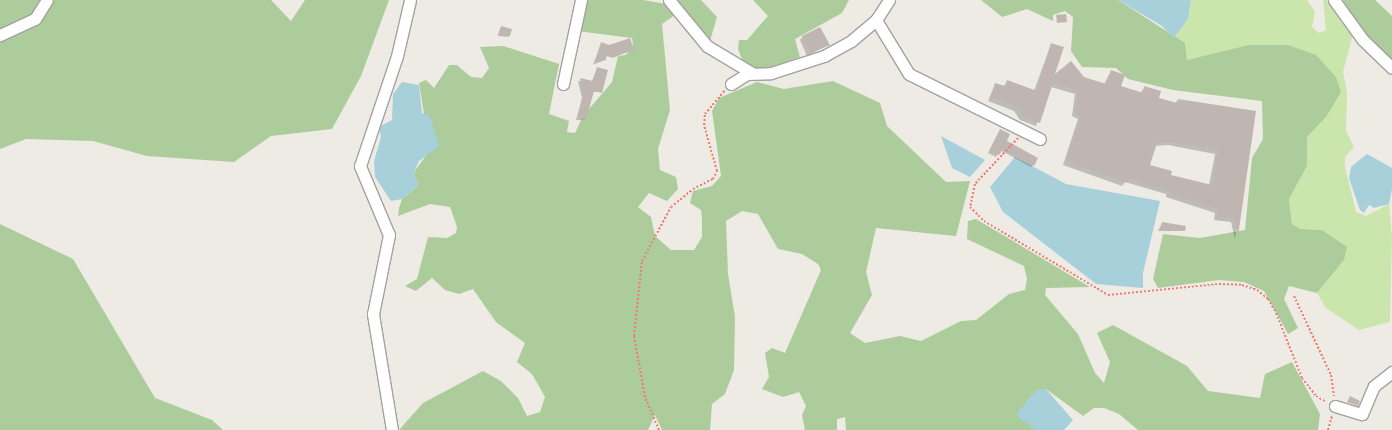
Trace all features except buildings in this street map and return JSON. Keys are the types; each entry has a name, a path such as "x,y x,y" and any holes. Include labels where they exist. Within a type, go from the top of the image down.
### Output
{"street":[{"path":"0,35 35,19 47,0"},
{"path":"392,430 373,314 389,235 360,166 397,56 410,0"},
{"path":"563,84 581,0"},
{"path":"669,0 707,46 752,73"},
{"path":"731,84 752,73 771,73 824,56 851,41 876,20 889,0"},
{"path":"1334,0 1363,40 1392,68"},
{"path":"876,20 909,74 1025,130 1040,139"},
{"path":"1336,406 1362,414 1374,386 1392,372"}],"path":[{"path":"659,430 645,397 634,336 642,261 671,207 693,189 713,179 716,160 704,125 705,114 709,105 731,84"},
{"path":"1025,130 975,184 970,207 984,221 1108,295 1219,284 1242,285 1257,290 1273,308 1302,378 1316,396 1336,406"},
{"path":"1294,296 1331,375 1336,406 1328,430"}],"green space":[{"path":"0,0 271,0 291,21 305,0 389,0 361,76 332,129 271,136 234,162 147,156 93,141 26,139 0,149"},
{"path":"585,0 643,0 666,4 675,15 662,24 670,110 658,149 660,170 676,177 678,189 667,201 649,193 638,207 651,217 655,236 671,250 694,250 702,237 701,210 690,203 693,191 712,186 721,176 712,111 719,98 757,82 784,89 833,81 880,103 887,126 946,182 970,181 956,236 876,228 866,272 872,295 850,333 865,343 900,336 921,341 961,321 976,320 1009,294 1025,290 1027,279 1024,266 967,239 968,221 976,219 1090,287 1046,288 1045,295 1078,334 1095,373 1104,383 1110,362 1097,333 1113,325 1187,366 1208,391 1260,398 1265,374 1292,362 1320,414 1318,430 1138,430 1119,414 1104,408 1094,408 1083,416 1046,389 1017,415 1036,430 846,430 845,417 837,419 837,430 805,430 802,415 806,406 799,392 783,397 762,389 769,377 765,353 772,348 785,353 821,270 818,264 802,254 778,249 758,214 742,211 726,221 728,274 735,317 734,370 725,394 712,404 710,430 662,430 655,415 648,430 399,430 423,403 483,371 501,381 518,398 527,416 540,412 545,397 532,374 517,362 525,343 496,322 473,289 459,294 445,290 432,278 416,291 405,286 417,279 428,237 447,238 456,233 457,227 450,207 430,204 398,216 402,199 418,186 414,172 430,150 419,83 426,80 434,88 449,65 457,65 471,77 482,78 489,68 480,47 503,46 559,64 549,114 569,121 567,132 575,133 583,116 612,82 618,56 626,55 633,44 632,38 577,31 586,11"},
{"path":"674,0 701,0 717,17 710,41"},
{"path":"753,0 849,0 842,13 795,39 800,57 760,71 744,64 738,49 739,40 747,40 768,16"},
{"path":"981,0 1118,0 1185,43 1187,60 1249,45 1288,45 1316,55 1336,77 1341,92 1326,117 1307,137 1307,166 1289,199 1292,224 1300,229 1322,230 1347,247 1344,260 1317,293 1289,286 1284,299 1298,328 1288,334 1264,291 1244,282 1219,280 1158,288 1153,279 1163,234 1200,238 1245,230 1252,158 1263,139 1262,101 1173,90 1128,79 1116,68 1082,67 1071,51 1073,17 1065,11 1053,15 1053,21 1027,9 1002,17"},
{"path":"1191,0 1307,0 1315,12 1312,27 1319,33 1326,30 1323,0 1327,0 1353,34 1343,72 1347,92 1346,131 1354,147 1345,157 1345,167 1356,212 1366,216 1389,204 1392,236 1390,322 1359,330 1326,308 1317,293 1344,260 1322,230 1300,229 1292,224 1289,199 1307,166 1307,137 1326,117 1216,55 1187,60 1174,38 1188,19"},
{"path":"1343,0 1375,0 1392,16 1392,60 1361,29"},
{"path":"0,224 73,259 155,398 212,420 223,430 0,430"}],"water":[{"path":"1118,0 1191,0 1188,19 1174,38 1162,26"},
{"path":"402,82 419,85 422,113 430,116 439,146 419,161 414,172 418,186 402,199 391,201 375,177 374,161 381,137 379,127 392,120 393,94"},
{"path":"941,136 985,160 970,177 952,168"},
{"path":"1367,154 1392,168 1392,189 1389,204 1374,208 1369,205 1364,213 1360,210 1349,178 1351,167"},
{"path":"1015,157 1066,184 1160,201 1143,273 1143,288 1096,284 1003,212 990,187"},
{"path":"1046,389 1073,420 1064,430 1036,430 1016,415 1036,390"}]}
